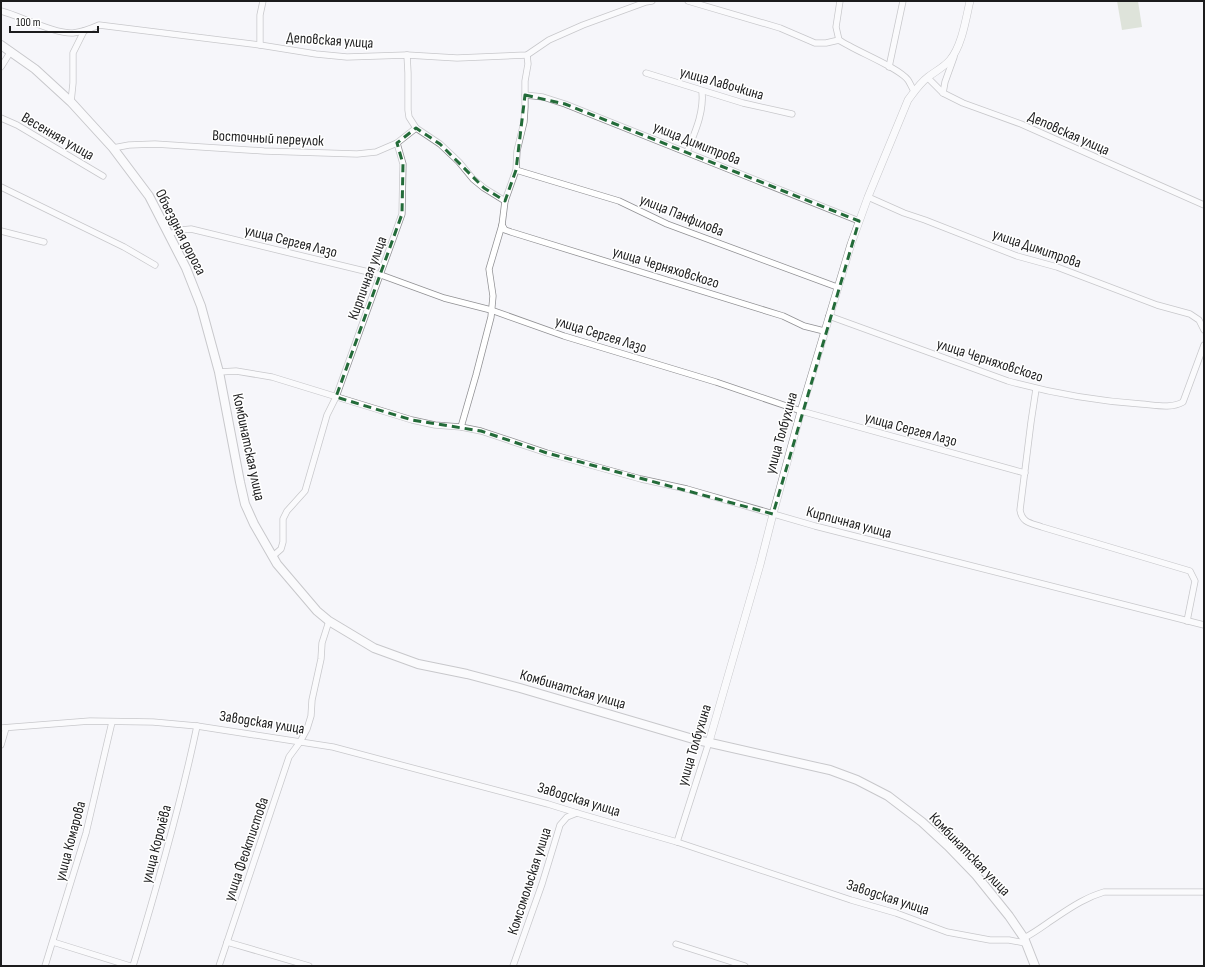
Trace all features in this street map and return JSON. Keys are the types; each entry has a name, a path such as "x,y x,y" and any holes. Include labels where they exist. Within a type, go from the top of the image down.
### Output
{"main road":[{"name":"Объездная дорога","path":"1,45 35,68 71,102 113,148 149,196 170,234 186,268 201,306 219,372"},
{"name":"Комбинатская улица","path":"219,372 240,482 246,504 254,524 273,556 317,611 329,621 374,648 418,664 467,674 520,688 693,739 830,770 857,780 888,796 922,822 948,846 976,875 1005,910 1024,940"},
{"path":"1024,940 1035,966"}],"street":[{"path":"260,45 260,15 263,1"},
{"path":"461,427 491,317 493,296 488,269 502,225 505,201 516,170 517,151 524,122 524,81 528,64 527,55 550,40 583,25 652,1"},
{"path":"688,1 780,28 815,43 826,43 839,40"},
{"path":"840,1 836,27 839,40 849,47 900,73 908,80 914,91"},
{"path":"889,67 903,1"},
{"name":"улица Толбухина","path":"943,93 945,82 960,42 970,1"},
{"name":"Деповская улица","path":"1,11 55,30 71,33 84,32 100,25 347,57 407,55 457,58 527,55"},
{"path":"71,102 73,83 73,53 84,32"},
{"path":"1,67 11,51"},
{"name":"улица Толбухина","path":"677,842 709,742 760,565 824,331 859,221 908,100 914,91 955,54"},
{"path":"407,55 408,110 409,117 416,128 440,144 484,188 505,201"},
{"name":"улица Лавочкина","path":"646,73 743,103 792,114"},
{"name":"Деповская улица","path":"928,78 943,93 987,112 1021,124 1204,205"},
{"path":"687,152 702,112 702,91"},
{"name":"улица Димитрова","path":"525,95 543,97 565,104 859,221"},
{"name":"Весенняя улица","path":"1,118 17,125 103,176"},
{"path":"397,143 416,128"},
{"name":"Восточный переулок","path":"113,148 129,145 155,144 264,151 357,154 376,152 397,143"},
{"name":"Кирпичная улица","path":"273,556 281,549 283,542 283,519 287,511 305,491 327,415 336,396 402,214 403,164 397,143"},
{"name":"улица Панфилова","path":"516,170 619,201 667,224 837,287"},
{"path":"1,187 124,247 155,265"},
{"name":"улица Димитрова","path":"868,197 904,213 1017,256 1057,267 1157,305 1190,314 1199,320 1204,330"},
{"name":"улица Черняховского","path":"502,225 505,230 511,232 768,311 804,326 824,331"},
{"name":"улица Сергея Лазо","path":"170,234 181,230 191,229 381,275 444,298 491,310 564,336 716,382 801,411 1025,473"},
{"path":"1,231 44,242"},
{"name":"улица Черняховского","path":"829,316 1008,381 1036,389 1088,399 1167,406 1178,405 1183,402 1204,345"},
{"path":"219,372 236,371 272,377 336,396"},
{"path":"1036,389 1020,510 1021,516 1024,520 1042,527 1190,571 1195,581 1188,621"},
{"name":"Кирпичная улица","path":"336,396 412,420 434,425 461,427 490,433 547,453 687,489 773,514 1204,625"},
{"name":"улица Феоктистова","path":"219,966 289,757 307,730 321,660 322,643 329,621"},
{"name":"Заводская улица","path":"3,728 90,721 153,722 197,726 333,747 548,804 677,842 851,900 896,913 947,932 990,940 1024,940"},
{"name":"улица Комарова","path":"45,966 86,833 112,722"},
{"name":"улица Королёва","path":"132,966 162,868 188,771 197,726"},
{"path":"1,745 3,728"},
{"name":"Комсомольская улица","path":"513,966 542,884 560,825 567,817 577,813"},
{"path":"1024,940 1059,915 1089,897 1104,892 1204,892"},
{"path":"52,942 132,966"},
{"path":"227,942 309,966"},
{"path":"676,944 745,966"}],"highlighted area":[{"path":"525,95 565,104 859,221 773,514 547,453 481,431 412,420 336,397 402,214 403,164 397,143 416,128 440,144 484,188 505,201 516,170"}],"green space":[{"path":"1117,1 1138,1 1142,27 1122,30"}]}
